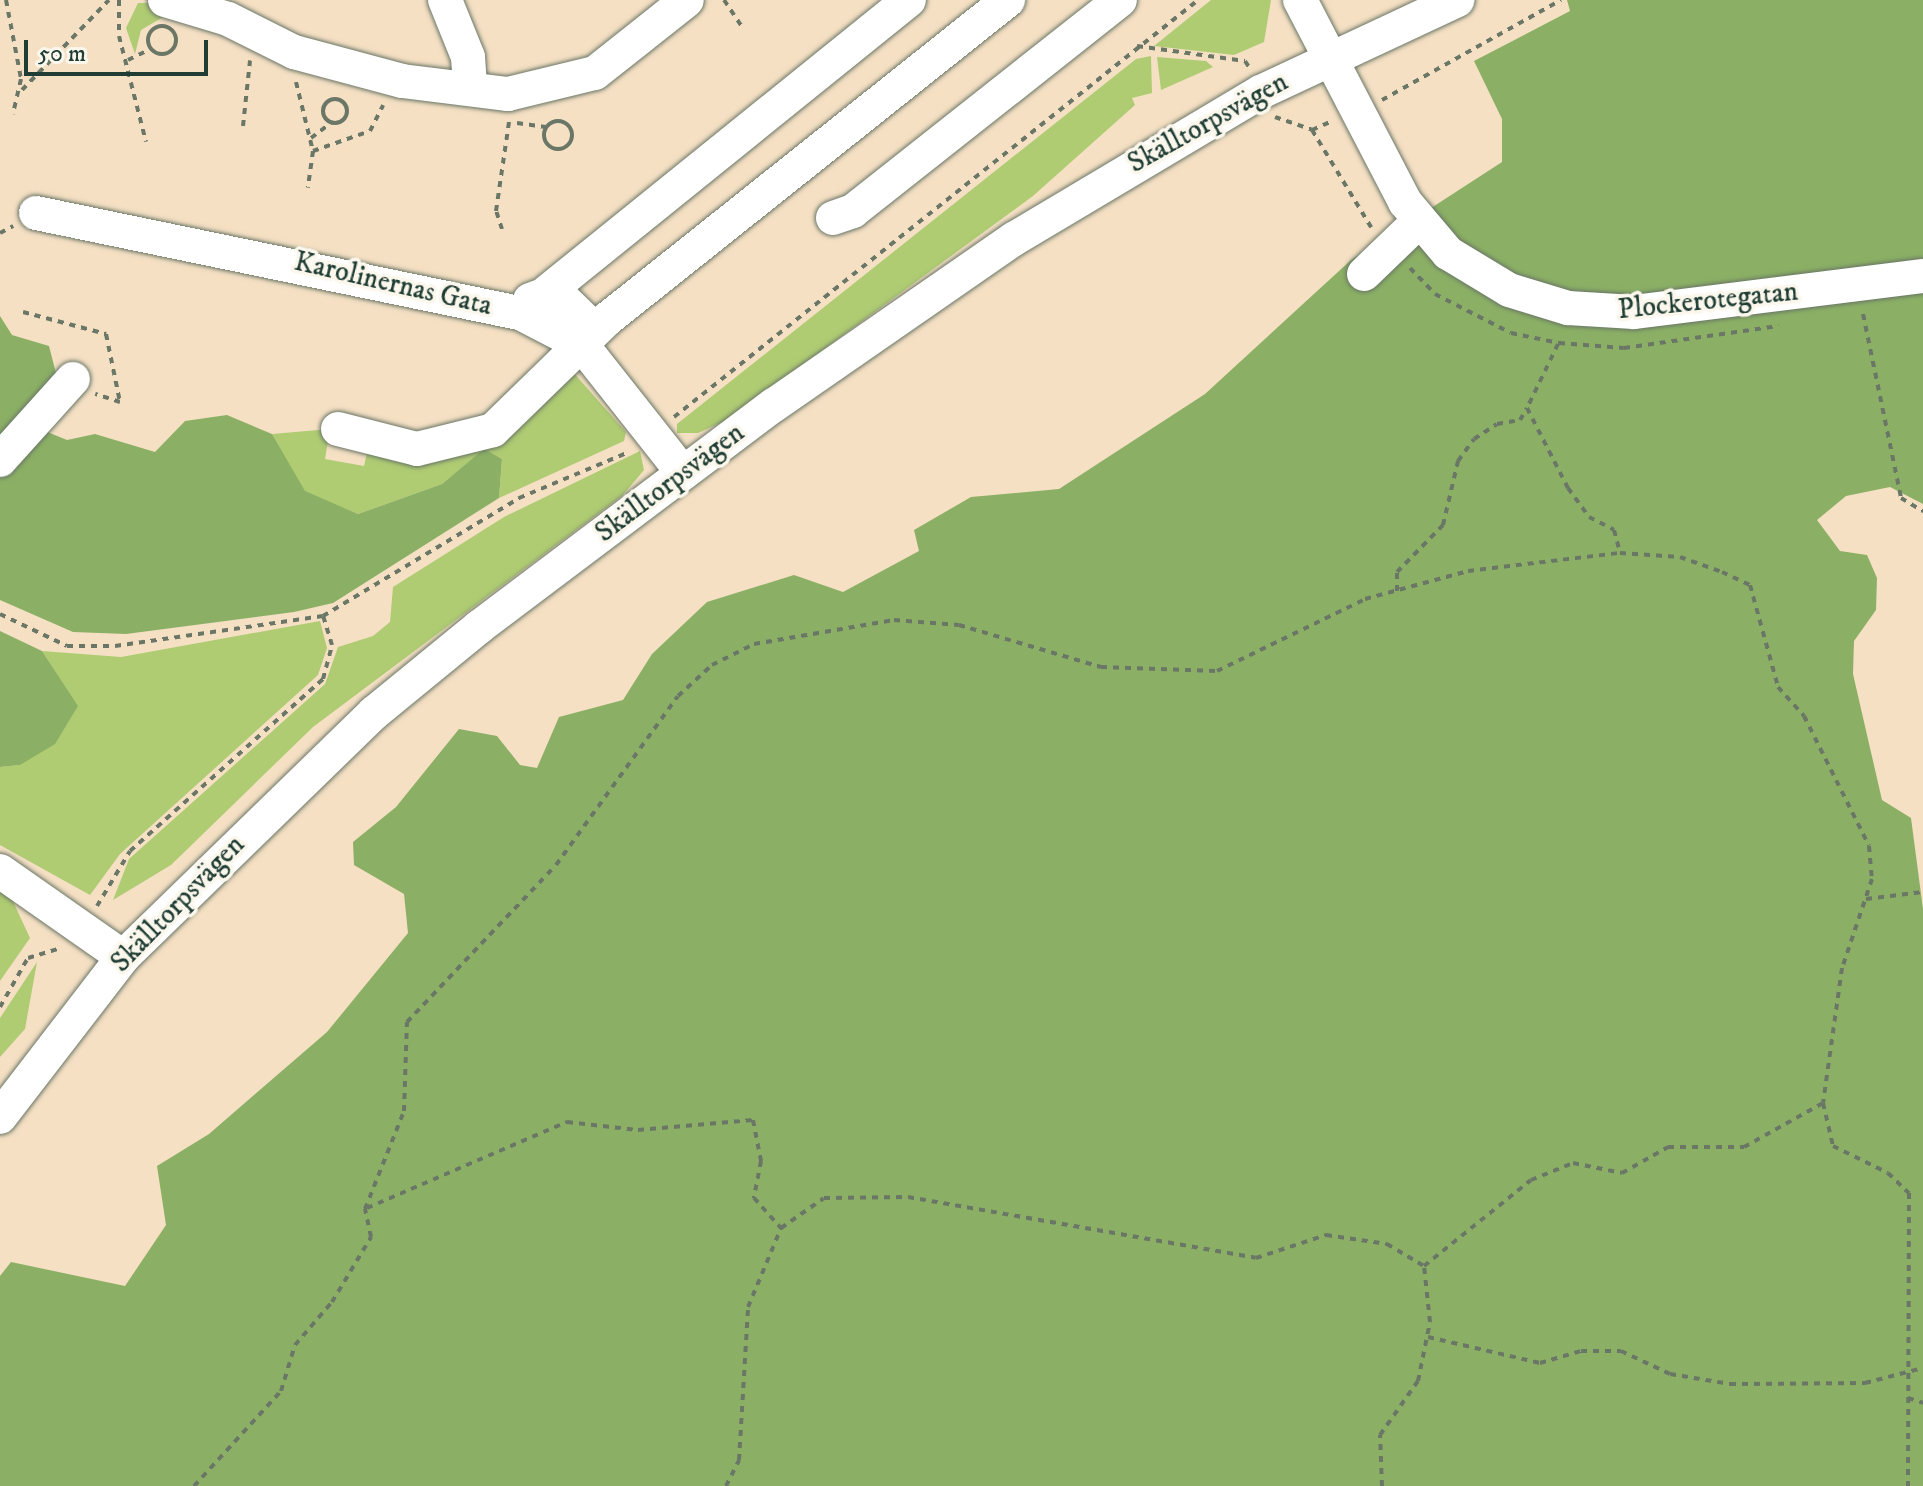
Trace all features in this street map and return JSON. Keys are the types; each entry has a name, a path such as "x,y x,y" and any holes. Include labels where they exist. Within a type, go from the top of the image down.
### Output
{"street":[{"path":"165,0 253,31 294,52 402,81 470,89 509,108 595,73 687,0"},
{"path":"445,0 468,57 470,89"},
{"path":"520,313 909,0"},
{"path":"338,429 417,449 464,441 512,417 589,338 1008,0"},
{"path":"833,218 853,211 1120,0"},
{"name":"Plockerotegatan","path":"1300,0 1419,221 1448,253 1493,283 1590,311 1679,309 1923,276"},
{"name":"Skälltorpsvägen","path":"0,1117 123,957 374,713 683,473 1040,222 1329,58 1457,0"},
{"name":"Karolinernas Gata","path":"36,213 520,313 589,338 683,473"},
{"path":"1364,274 1419,221"},
{"path":"547,292 560,294 589,338"},
{"path":"0,460 73,379"},
{"path":"0,871 82,925 123,957"}],"path":[{"path":"6,0 22,90"},
{"path":"13,114 22,90 109,0"},
{"path":"119,0 146,142"},
{"path":"724,0 742,27"},
{"path":"128,60 151,49 172,49 171,29 153,28 151,49"},
{"path":"243,126 253,31"},
{"path":"294,52 313,151 308,188"},
{"path":"313,151 370,131 368,124 402,81"},
{"path":"310,139 347,115 339,99 324,107 331,123"},
{"path":"502,229 496,211 509,108 546,127 567,123 570,144 548,146 546,127"},
{"path":"1863,314 1901,498 1923,511"},
{"path":"1397,591 1397,572 1443,525 1458,461 1474,439 1497,424 1520,420 1559,343"},
{"path":"1527,408 1568,488 1589,517 1614,530 1620,553"},
{"path":"194,1486 281,1391 295,1345 332,1302 371,1237 365,1209 404,1111 407,1022 556,865 678,696 712,665 754,644 894,620 959,625 1101,667 1217,671 1397,591 1516,563 1620,553 1680,557 1750,585 1778,687 1804,716 1869,846 1866,899 1842,968 1823,1103 1833,1146 1888,1173 1909,1193 1908,1486"},
{"path":"0,1007 28,958 64,947 130,851 323,679 332,645 323,616"},
{"path":"1866,899 1923,892"},
{"path":"1424,1266 1531,1180 1573,1163 1622,1173 1668,1147 1744,1147 1823,1103"},
{"path":"365,1209 567,1122 638,1130 753,1120 761,1161 754,1198 781,1228"},
{"path":"726,1486 739,1460 748,1307 781,1228 824,1198 908,1197 1256,1258 1326,1235 1387,1244 1424,1266"},
{"path":"1382,1486 1380,1435 1418,1381 1427,1337 1424,1266"},
{"path":"1427,1337 1540,1363 1581,1351 1621,1351 1670,1374 1730,1384 1865,1383 1923,1368"},
{"path":"1908,1398 1923,1403"}],"green space":[{"path":"1211,0 1271,0 1264,42 1234,55 1154,46"},
{"path":"1567,0 1923,0 1923,504 1890,487 1846,496 1817,520 1840,551 1867,555 1877,578 1876,610 1854,641 1853,674 1882,800 1911,818 1923,909 1923,1486 0,1486 0,1276 11,1262 125,1286 166,1225 157,1166 209,1134 327,1032 408,933 404,894 354,865 353,842 396,807 459,729 497,736 520,765 537,768 559,717 623,700 652,654 707,602 794,575 843,592 919,551 914,530 971,497 1059,489 1205,394 1351,260 1502,162 1502,119 1474,61 1570,11"},
{"path":"138,3 153,3 165,16 141,30 135,54 126,28"},
{"path":"1151,56 1152,93 1132,98 1135,105 1033,196 727,420 698,433 677,433 677,424 1136,59"},
{"path":"1157,57 1206,61 1213,67 1161,90"},
{"path":"0,316 12,335 49,346 59,385 0,449"},
{"path":"572,371 626,432 624,441 499,498 502,459 484,450 442,484 358,514 304,492 272,434 330,429 325,459 364,466 368,448 427,458"},
{"path":"227,415 272,434 305,491 358,514 442,484 484,449 502,459 499,498 333,603 294,612 126,634 73,632 0,600 0,470 40,429 67,440 95,434 155,452 185,421"},
{"path":"640,451 644,470 623,495 313,727 171,865 113,900 129,859 325,684 338,647 373,636 390,622 393,587 504,517"},
{"path":"320,621 327,648 318,675 120,854 90,895 0,845 0,767 20,765 77,706 42,651 121,657"},
{"path":"0,631 42,651 78,706 55,744 20,765 0,767"},
{"path":"0,890 10,895 30,938 0,981"},
{"path":"37,962 25,1029 0,1057 0,1018"}]}
